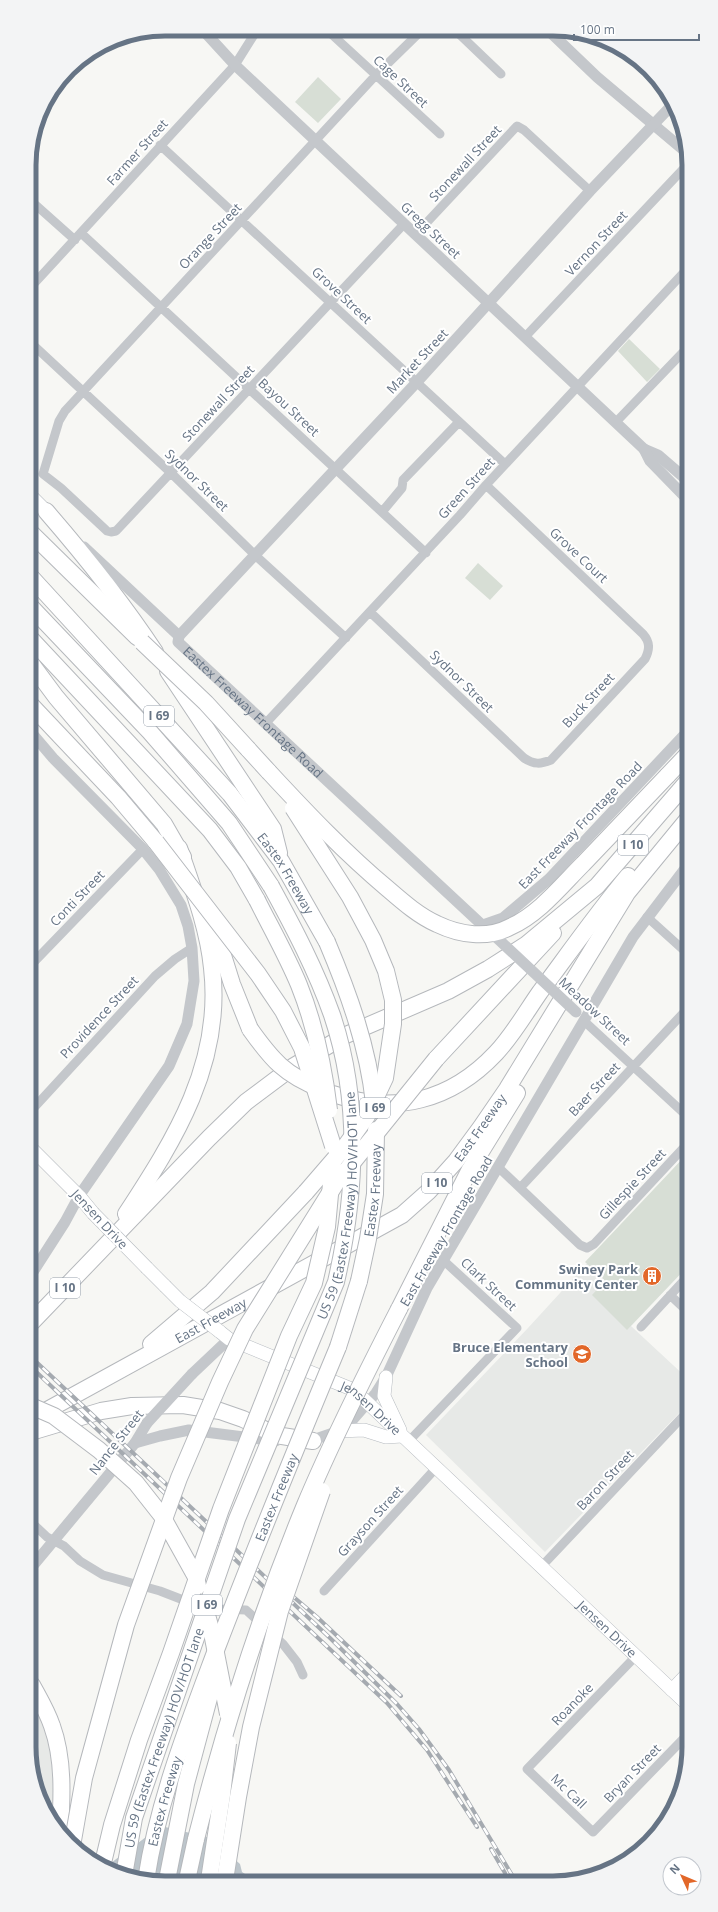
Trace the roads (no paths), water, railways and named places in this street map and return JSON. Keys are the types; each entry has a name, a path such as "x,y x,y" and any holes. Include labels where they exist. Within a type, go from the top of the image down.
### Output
{"highway":[{"path":"46,511 88,560 127,610 273,829 281,861"},
{"path":"36,538 206,703 269,772 357,863 408,906 437,924 458,932 475,935 491,934 510,928 528,917 556,891 682,760"},
{"name":"Eastex Freeway","path":"36,583 230,794 281,861 332,953 352,1006 371,1074 375,1114 375,1194 368,1239 358,1284 338,1347 284,1475 181,1745 150,1852 147,1875"},
{"name":"US 59 (Eastex Freeway) HOV/HOT lane","path":"36,612 150,732 224,817 271,886 308,956 328,1005 341,1048 351,1107 351,1191 345,1244 336,1282 240,1512 134,1818 125,1869"},
{"name":"I 69","path":"36,644 210,830 238,867 257,900 299,985 311,1021 325,1076 333,1146 326,1227 314,1283 289,1336 221,1509 172,1653 139,1740 112,1825 104,1860"},
{"path":"36,670 56,697 159,818 179,848 208,910 234,990 250,1029 267,1052 283,1068 300,1081 354,1101 384,1103 419,1102 439,1095 458,1085 477,1071 497,1053 616,890 682,820"},
{"path":"36,710 118,797 149,846 258,974 283,1011 302,1048 333,1146"},
{"path":"99,1382 162,1336 212,1292 306,1192 344,1148 367,1116 385,1078 393,1024 393,1000 386,972 373,940 350,897 269,772"},
{"name":"I 10","path":"36,1319 246,1102 294,1066 346,1035 448,991 488,969 527,944 597,886 682,788"},
{"name":"East Freeway","path":"36,1416 402,1215 429,1191 456,1161 507,1089 627,893 682,826"},
{"path":"98,1253 119,1224 172,1143 189,1107 202,1072 209,1043 213,1011 212,968 195,898 179,848"},
{"path":"188,1876 216,1758 248,1656 305,1505 350,1404 469,1171 541,1052 595,957 656,857"},
{"path":"74,1837 84,1778 126,1625 179,1478 220,1382 245,1329 336,1183 436,1059 597,886"},
{"path":"226,1876 238,1796 251,1727 280,1611 350,1404"},
{"path":"36,1430 101,1411 132,1406 183,1405 220,1411 243,1419 276,1435 313,1441"},
{"path":"36,1408 54,1416 99,1450 136,1483 162,1516 196,1577 212,1633 228,1708 228,1755 210,1876"},
{"path":"167,1876 186,1784 235,1601"},
{"path":"36,1693 52,1726 58,1750 61,1776 60,1822"}],"main road":[{"name":"Eastex Freeway Frontage Road","path":"36,501 46,511"},
{"name":"Jensen Drive","path":"36,1153 180,1301 224,1335 347,1386 369,1403 405,1439 682,1699"},
{"path":"386,1377 384,1396 405,1439"},
{"path":"339,1431 364,1430 379,1433 386,1437 405,1439"},
{"path":"672,1690 682,1679"}],"street":[{"name":"Gregg Street","path":"208,36 235,65 644,449 650,461 682,494"},
{"name":"Farmer Street","path":"36,282 235,65 253,36"},
{"name":"Cage Street","path":"334,36 440,134"},
{"name":"Orange Street","path":"43,474 59,421 66,411 376,75 416,36"},
{"path":"461,36 501,74"},
{"path":"553,36 597,77 681,148"},
{"name":"Market Street","path":"178,636 417,382 590,191 669,108"},
{"name":"Stonewall Street","path":"416,234 517,126 524,130 590,191"},
{"name":"Grove Street","path":"160,145 243,220 505,464"},
{"name":"Vernon Street","path":"525,337 682,170"},
{"name":"Bayou Street","path":"36,204 78,236 162,308 250,388 426,553"},
{"name":"Stonewall Street","path":"43,474 61,488 107,531 116,531 404,224"},
{"name":"Green Street","path":"265,724 426,553 505,464 682,273"},
{"name":"Sydnor Street","path":"36,348 171,473 255,555 346,638"},
{"path":"616,422 682,353"},
{"path":"382,512 402,488 403,480 459,422"},
{"name":"Gregg Street","path":"644,449 658,455 682,475"},
{"path":"675,488 682,482"},
{"name":"Grove Court","path":"486,485 643,634 648,639 649,647"},
{"name":"Eastex Freeway Frontage Road","path":"46,511 178,636 178,642 484,925"},
{"name":"Sydnor Street","path":"370,612 524,758 530,762 539,764"},
{"name":"Buck Street","path":"539,764 551,760 644,659 649,647"},
{"name":"East Freeway Frontage Road","path":"484,925 502,918 549,879 682,737"},
{"path":"36,738 53,758 149,846 159,869 181,905 192,948 194,982 187,1024 169,1066 79,1196 66,1222 36,1267"},
{"name":"Conti Street","path":"36,960 149,846"},
{"name":"East Freeway Frontage Road","path":"135,1443 189,1430 292,1443 313,1441 339,1431 349,1424 369,1403 386,1377 413,1316 443,1260 633,937 682,873"},
{"path":"648,917 682,948"},
{"name":"Meadow Street","path":"484,925 584,1021 682,1112"},
{"name":"Providence Street","path":"36,1106 155,976 175,959 192,948"},
{"name":"Baer Street","path":"520,1188 682,1014"},
{"name":"Gillespie Street","path":"520,1188 580,1245 586,1248 594,1244 682,1149"},
{"path":"498,1167 520,1188"},
{"name":"Clark Street","path":"405,1439 517,1328 443,1260"},
{"path":"641,1327 682,1282"},
{"path":"670,1295 682,1306"},
{"name":"Nance Street","path":"36,1563 55,1542 135,1443 148,1423 192,1374 224,1335"},
{"name":"Baron Street","path":"541,1567 682,1417"},
{"name":"Grayson Street","path":"324,1591 436,1468"},
{"path":"36,1527 47,1537 64,1546 80,1561 103,1575 160,1591 191,1603 220,1609 246,1610 283,1644 298,1662 303,1675"},
{"name":"Roanoke","path":"528,1769 636,1656"},
{"name":"Bryan Street","path":"593,1832 682,1740"},
{"name":"Mc Call","path":"528,1769 593,1832"}],"railway":[{"path":"36,1362 330,1638 397,1704 419,1729 449,1770 513,1876"},
{"path":"36,1372 387,1703 427,1750 477,1827"},
{"path":"289,1593 317,1617 401,1696"},
{"path":"491,1849 505,1873"}],"place":[{"name":"Swiney Park Community Center","path":"652,1276"},
{"name":"Bruce Elementary School","path":"582,1354"}]}
